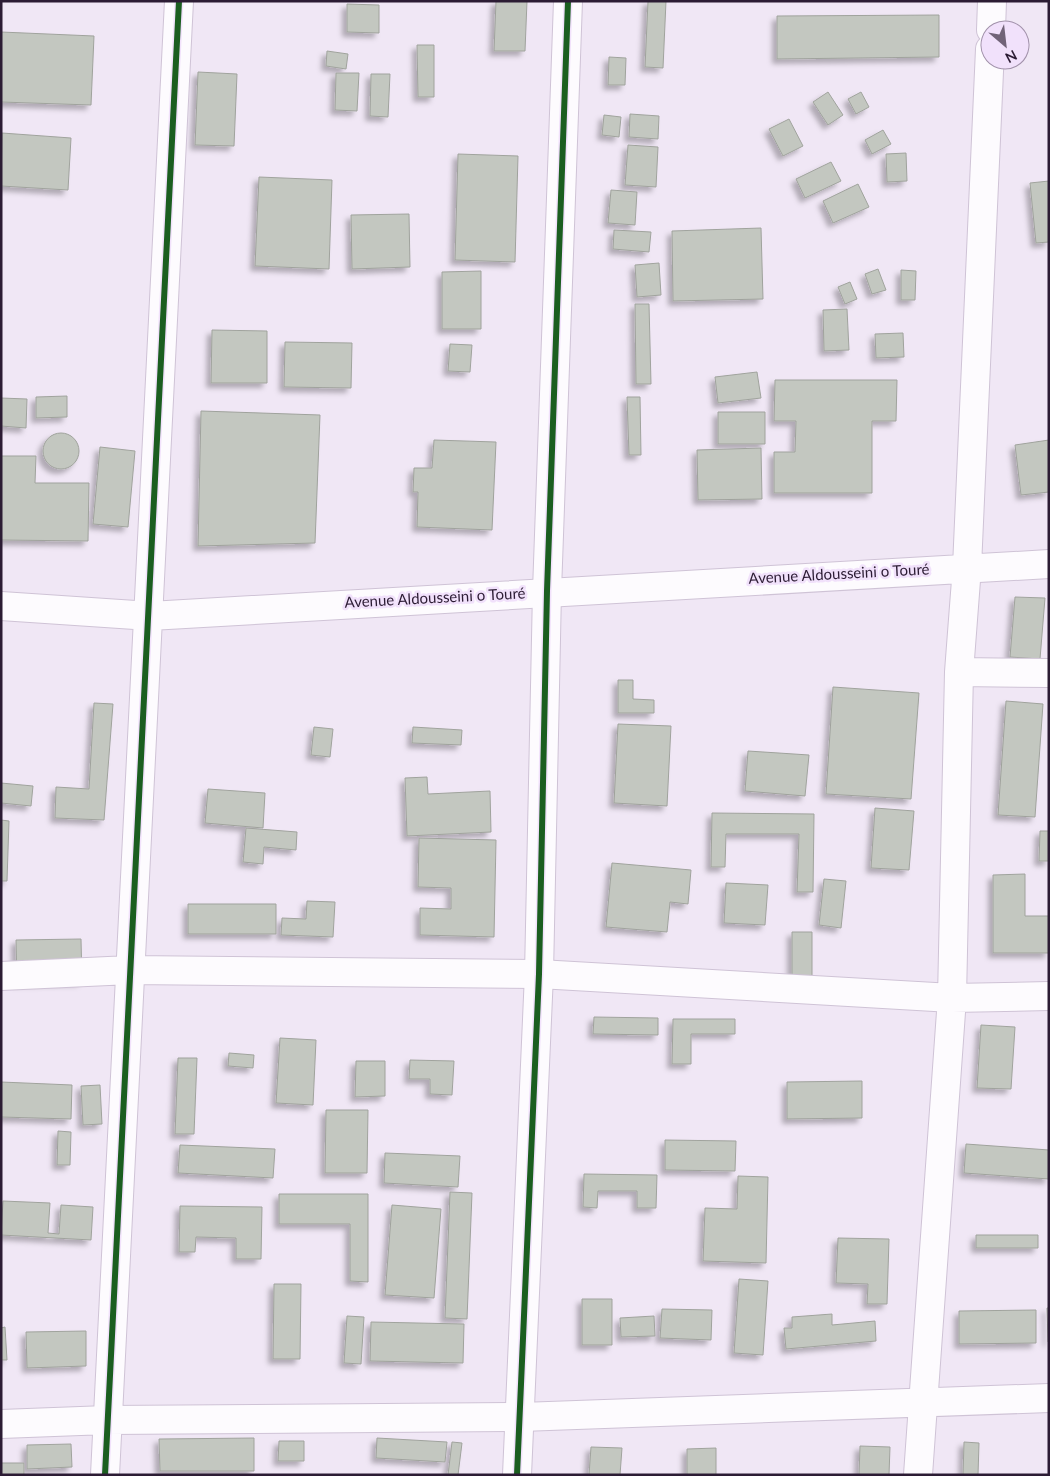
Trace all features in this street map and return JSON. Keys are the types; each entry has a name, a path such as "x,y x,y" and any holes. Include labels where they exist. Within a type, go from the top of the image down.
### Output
{"street":[{"path":"106,1475 107,1420 150,616 179,1"},
{"path":"517,1475 539,974 547,591 568,1"},
{"path":"991,20 992,1"},
{"path":"918,1475 952,998 959,672 968,567 989,70"},
{"name":"Avenue Aldousseini o Touré","path":"1,606 150,616 547,591 1049,564"},
{"path":"959,672 1049,673"},
{"path":"1,976 130,970 539,974 952,998 1049,996"},
{"path":"1,1424 107,1420 521,1417 1049,1398"}],"building":[{"path":"496,1 527,1 525,51 494,51"},
{"path":"648,1 666,1 663,68 645,67"},
{"path":"347,4 379,5 379,33 347,32"},
{"path":"939,15 939,57 777,59 777,16"},
{"path":"1,32 94,36 91,105 1,102"},
{"path":"417,45 434,45 434,97 418,97"},
{"path":"327,51 348,54 346,69 326,66"},
{"path":"609,57 626,58 625,85 608,85"},
{"path":"198,72 237,74 234,146 195,145"},
{"path":"336,73 359,73 357,111 335,110"},
{"path":"371,74 390,74 388,117 370,116"},
{"path":"828,92 843,115 828,125 813,102"},
{"path":"861,92 869,107 856,114 848,99"},
{"path":"630,114 659,116 658,139 629,137"},
{"path":"604,115 621,117 619,137 602,135"},
{"path":"789,119 803,146 783,156 769,129"},
{"path":"883,130 891,144 872,154 865,140"},
{"path":"2,133 71,138 68,190 1,186"},
{"path":"628,145 658,147 656,187 625,185"},
{"path":"906,153 907,181 887,182 886,154"},
{"path":"458,154 518,156 515,262 455,260"},
{"path":"831,162 841,181 805,198 796,179"},
{"path":"259,177 332,180 329,269 255,266"},
{"path":"1049,181 1049,242 1036,243 1030,183"},
{"path":"858,184 869,207 833,223 823,201"},
{"path":"611,190 637,192 635,225 608,223"},
{"path":"409,214 410,267 352,269 351,215"},
{"path":"761,228 763,299 673,301 672,231"},
{"path":"614,230 651,232 649,252 613,249"},
{"path":"659,263 661,295 637,297 635,265"},
{"path":"878,269 886,290 872,294 865,274"},
{"path":"901,270 916,271 915,300 901,300"},
{"path":"481,271 481,329 442,329 442,272"},
{"path":"850,282 857,299 845,304 838,287"},
{"path":"635,304 649,304 651,384 636,384"},
{"path":"847,309 849,350 824,351 823,310"},
{"path":"212,330 267,331 267,383 211,383"},
{"path":"903,333 904,357 876,358 875,334"},
{"path":"285,342 352,343 351,388 284,387"},
{"path":"450,344 472,345 470,372 448,371"},
{"path":"757,372 761,398 718,403 715,377"},
{"path":"775,380 897,380 896,421 872,421 872,493 774,493 774,452 795,452 796,421 774,421"},
{"path":"67,396 67,417 36,418 36,397"},
{"path":"627,397 640,397 641,455 629,455"},
{"path":"1,398 27,399 26,428 1,426"},
{"path":"201,411 320,415 315,543 198,546"},
{"path":"718,412 765,412 765,444 718,444"},
{"path":"61,433 68,434 74,438 78,444 78,458 74,464 68,468 61,469 54,468 48,464 44,458 43,451 44,444 48,438 54,434"},
{"path":"434,440 496,442 492,530 417,527 418,492 413,492 414,468 432,468"},
{"path":"1049,440 1049,492 1021,495 1015,445"},
{"path":"100,447 135,451 128,527 93,524"},
{"path":"761,448 762,499 698,500 697,450"},
{"path":"1,456 36,456 35,483 89,483 88,541 1,540"},
{"path":"1015,597 1045,598 1040,659 1010,657"},
{"path":"618,680 633,680 633,699 654,700 654,713 618,713"},
{"path":"833,687 919,693 911,799 826,794"},
{"path":"1006,701 1043,704 1035,817 998,815"},
{"path":"94,703 113,704 104,820 55,818 56,787 89,789"},
{"path":"618,724 671,726 667,806 614,803"},
{"path":"314,727 333,729 330,757 311,755"},
{"path":"413,727 462,730 461,745 412,743"},
{"path":"748,751 809,755 805,796 745,791"},
{"path":"427,777 428,794 490,791 491,832 407,836 405,778"},
{"path":"1,783 33,786 31,806 1,803"},
{"path":"208,789 265,793 263,828 205,823"},
{"path":"875,808 914,811 909,870 871,868"},
{"path":"712,813 814,814 813,892 797,892 799,834 726,834 725,867 711,867"},
{"path":"1,820 9,821 7,881 1,881"},
{"path":"246,828 297,832 296,850 264,847 263,864 243,862"},
{"path":"1040,831 1049,831 1049,861 1039,861"},
{"path":"419,838 496,840 494,937 420,935 420,908 451,909 451,888 418,887"},
{"path":"612,863 691,870 688,904 670,902 667,932 606,927"},
{"path":"1025,874 1025,916 1049,916 1049,953 993,953 993,875"},
{"path":"824,879 846,881 841,928 819,925"},
{"path":"726,883 768,885 765,925 724,923"},
{"path":"307,901 335,902 333,937 281,935 282,918 306,919"},
{"path":"188,904 276,904 276,934 188,934"},
{"path":"792,932 812,932 812,976 792,975"},
{"path":"81,939 82,981 17,982 16,940"},
{"path":"594,1017 658,1018 658,1035 593,1034"},
{"path":"673,1019 735,1019 735,1034 691,1034 691,1064 672,1064"},
{"path":"981,1025 1015,1027 1011,1089 977,1088"},
{"path":"280,1038 316,1040 313,1105 276,1103"},
{"path":"229,1053 254,1055 253,1068 228,1066"},
{"path":"178,1058 197,1058 194,1134 175,1134"},
{"path":"410,1060 454,1061 452,1095 430,1094 430,1079 409,1079"},
{"path":"356,1061 385,1061 385,1096 355,1097"},
{"path":"862,1081 862,1118 787,1119 787,1082"},
{"path":"1,1082 72,1085 71,1119 1,1117"},
{"path":"100,1085 102,1124 83,1125 81,1086"},
{"path":"326,1110 368,1110 367,1173 325,1173"},
{"path":"58,1131 71,1132 70,1165 57,1165"},
{"path":"665,1140 736,1141 735,1171 665,1170"},
{"path":"966,1144 1049,1150 1049,1179 964,1173"},
{"path":"180,1145 275,1149 273,1178 178,1173"},
{"path":"385,1153 460,1156 458,1187 384,1183"},
{"path":"584,1174 657,1175 656,1208 637,1208 637,1191 598,1191 597,1208 583,1207"},
{"path":"738,1176 768,1177 766,1263 703,1261 705,1208 737,1209"},
{"path":"450,1192 472,1193 467,1319 445,1318"},
{"path":"279,1194 368,1194 368,1282 350,1281 350,1224 279,1224"},
{"path":"3,1201 50,1203 48,1233 59,1234 61,1205 93,1207 91,1240 1,1235"},
{"path":"392,1205 441,1209 434,1298 385,1295"},
{"path":"180,1206 262,1207 261,1259 236,1259 236,1238 196,1237 195,1252 179,1252"},
{"path":"976,1235 1038,1235 1038,1248 976,1248"},
{"path":"838,1238 889,1239 887,1304 867,1304 868,1284 836,1283"},
{"path":"739,1279 768,1281 763,1355 734,1353"},
{"path":"274,1284 301,1284 300,1359 273,1359"},
{"path":"582,1299 612,1299 612,1345 582,1345"},
{"path":"1047,1308 1049,1308 1049,1342 1048,1342"},
{"path":"662,1309 712,1310 711,1340 660,1338"},
{"path":"1036,1310 1036,1343 959,1344 959,1311"},
{"path":"832,1314 832,1325 875,1321 876,1341 786,1349 784,1328 792,1328 792,1317"},
{"path":"347,1316 364,1317 361,1364 344,1363"},
{"path":"654,1316 655,1336 621,1337 620,1318"},
{"path":"371,1322 464,1324 463,1363 370,1361"},
{"path":"5,1327 7,1360 1,1360 1,1328"},
{"path":"86,1331 86,1366 27,1368 26,1332"},
{"path":"254,1438 254,1471 160,1471 159,1439"},
{"path":"377,1438 447,1442 445,1462 376,1458"},
{"path":"279,1441 304,1441 304,1461 278,1461"},
{"path":"452,1442 462,1443 458,1475 448,1475"},
{"path":"964,1442 979,1443 978,1475 963,1475"},
{"path":"71,1444 72,1467 27,1469 27,1445"},
{"path":"860,1446 890,1447 889,1475 859,1475"},
{"path":"591,1447 622,1448 620,1475 589,1475"},
{"path":"716,1448 716,1475 687,1475 687,1449"},
{"path":"1,1463 24,1463 24,1475 1,1475"}],"cycle path":[{"path":"105,1475 179,1"},
{"path":"517,1475 539,974 547,591 568,1"}]}
